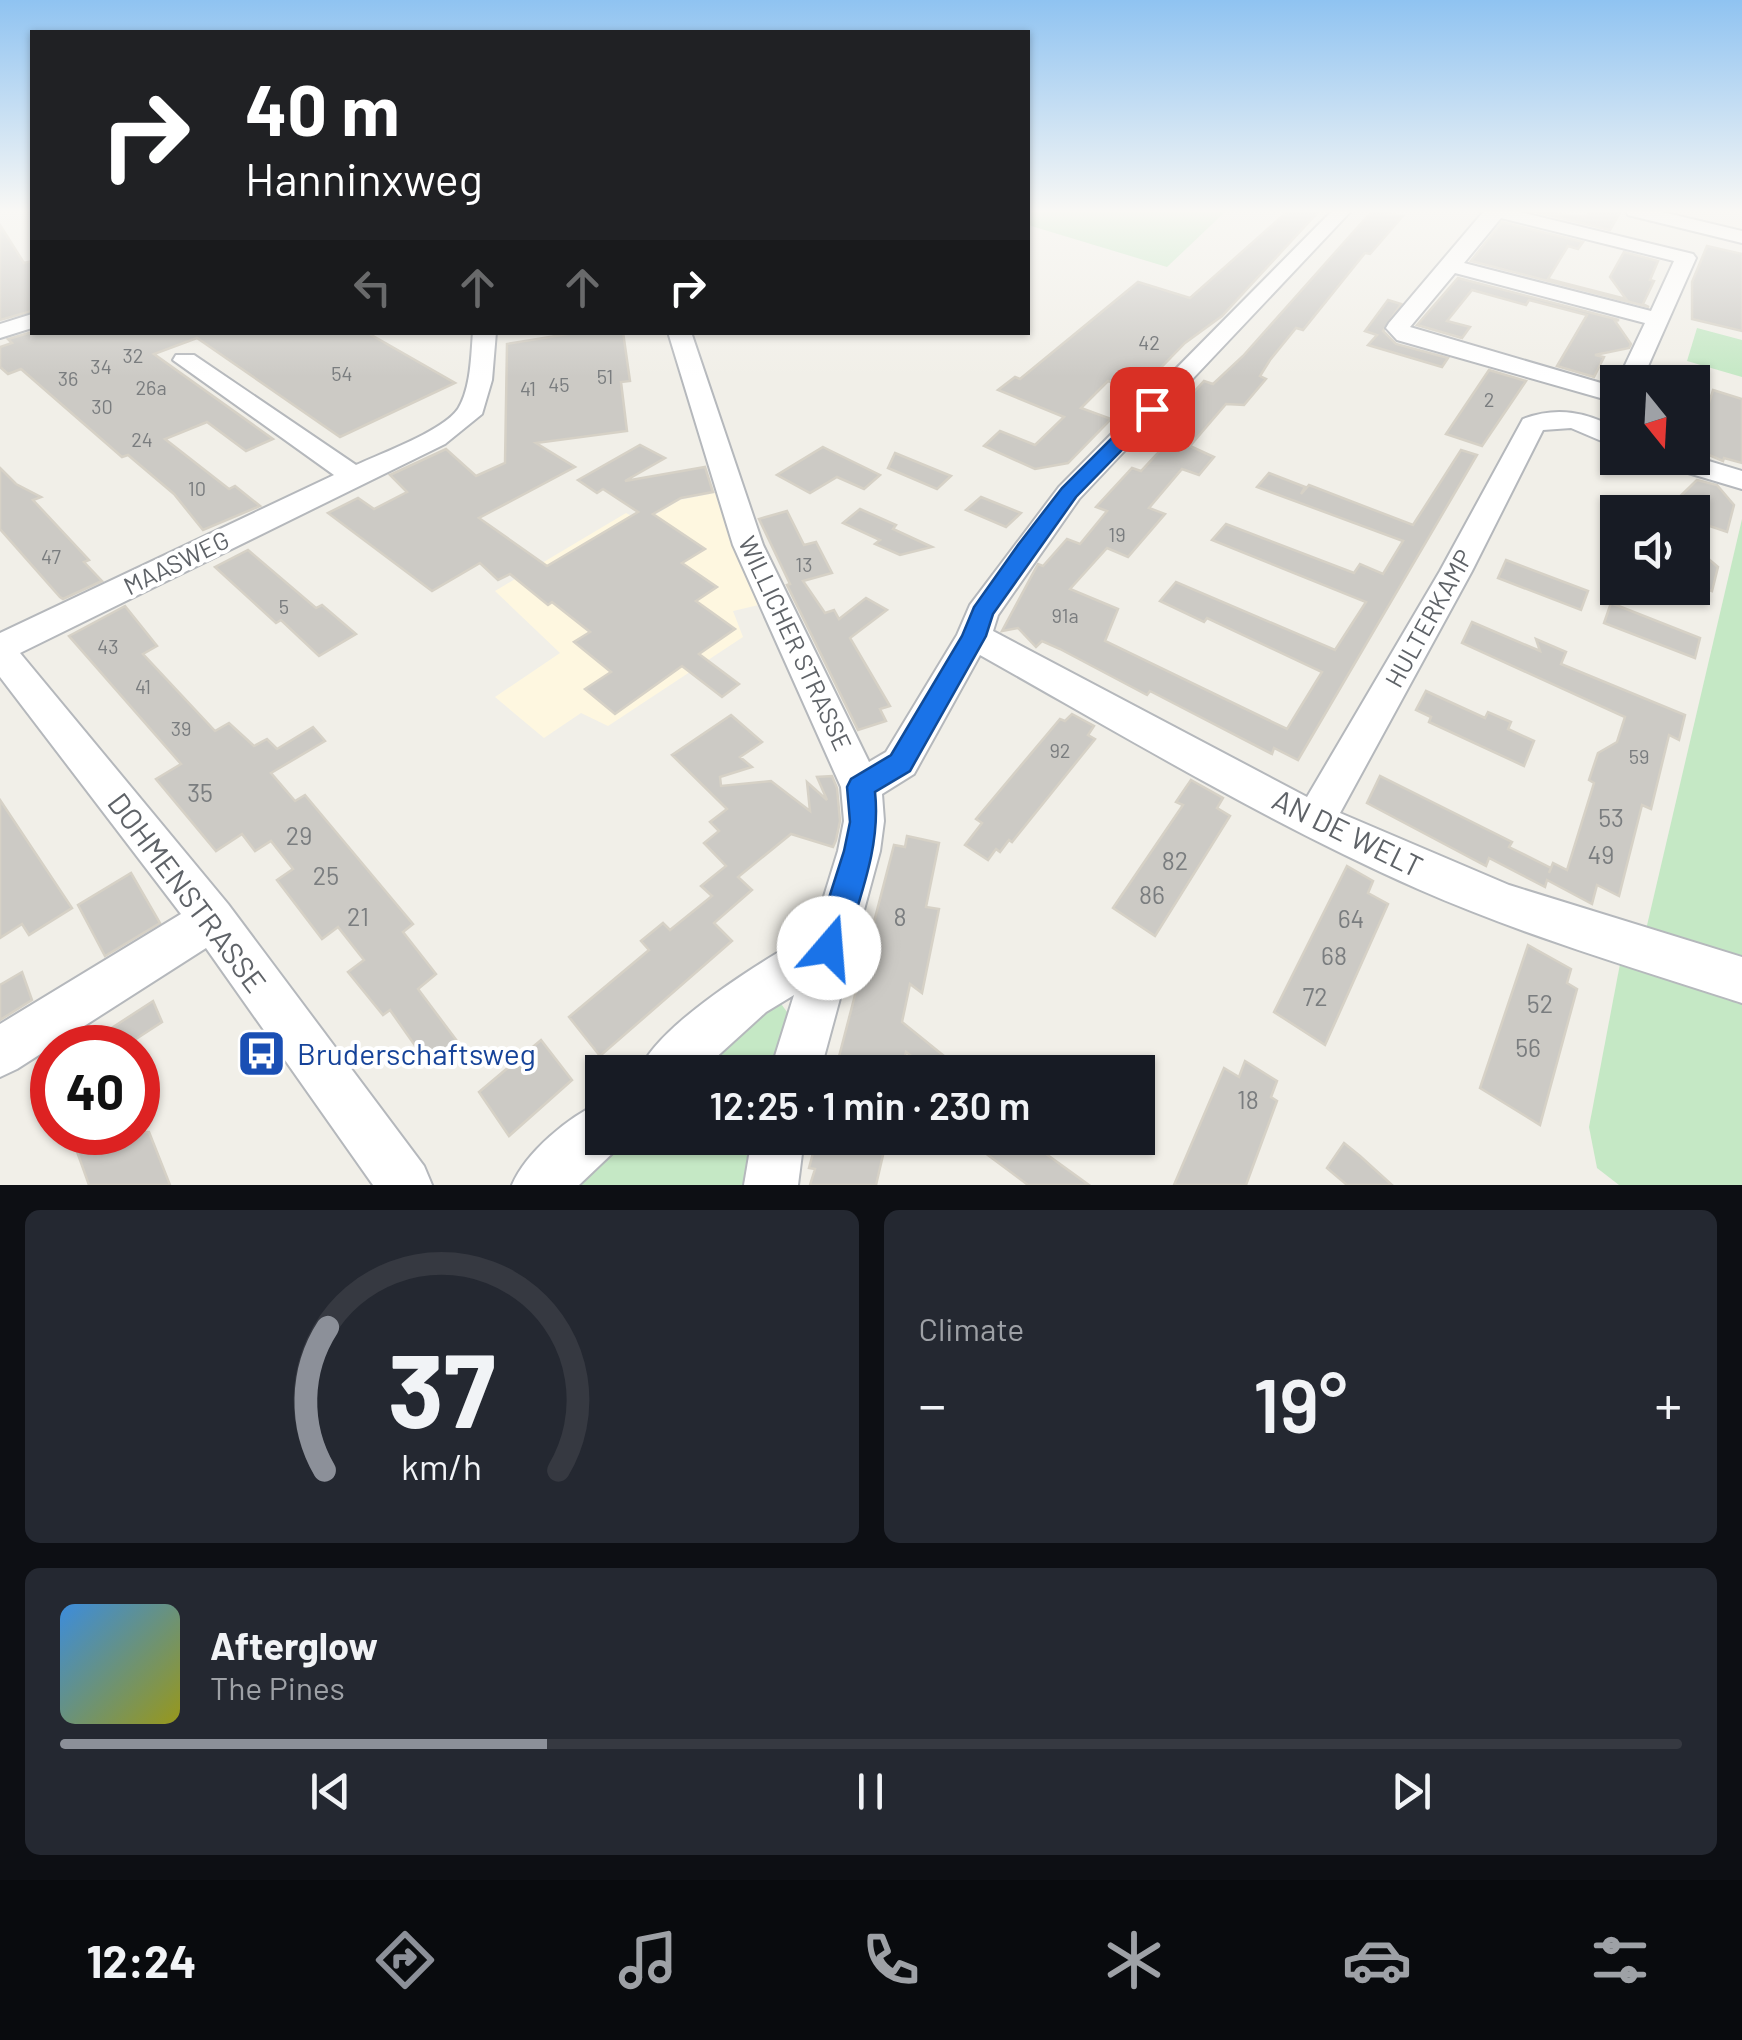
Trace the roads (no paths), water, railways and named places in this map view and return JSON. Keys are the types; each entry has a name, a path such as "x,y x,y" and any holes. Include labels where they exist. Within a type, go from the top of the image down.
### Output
{"street":[{"path":"860,787 900,763 974,636 982,613 1069,492 1288,266"},
{"path":"1447,266 1397,324 1400,332 1600,392"},
{"path":"1453,266 1657,318"},
{"path":"1636,365 1682,266"},
{"path":"0,331 30,322"},
{"name":"MAASWEG","path":"0,650 352,475 436,438 470,414 480,380 485,335"},
{"name":"WILLICHER STRASSE","path":"680,335 748,545 860,787 864,822 859,851 800,1055"},
{"path":"185,360 352,475"},
{"name":"HULTERKAMP","path":"1316,819 1456,571 1528,432 1541,420 1559,418 1600,431"},
{"path":"1710,470 1742,480"},
{"name":"AN DE WELT","path":"974,636 1316,819 1431,874 1544,920 1742,980"},
{"name":"DOHMENSTRASSE","path":"0,650 212,919 405,1185"},
{"path":"0,1052 212,919"},
{"path":"683,1055 749,996 829,948"},
{"path":"539,1185 585,1143"},
{"path":"771,1185 775,1155"}],"place":[{"name":"Bruderschaftsweg","path":"262,1053"}]}
